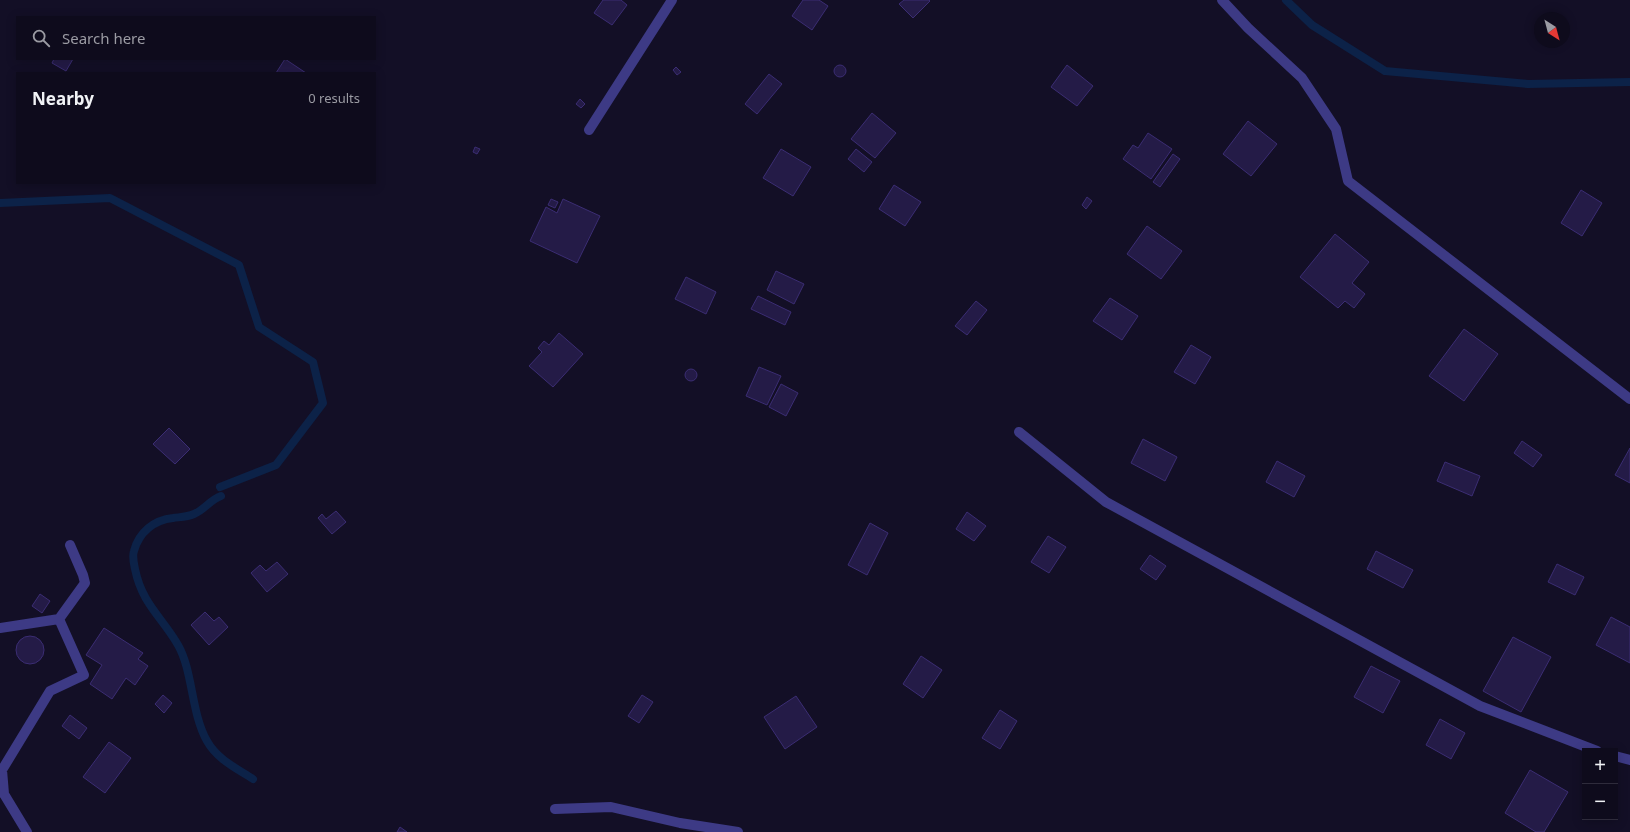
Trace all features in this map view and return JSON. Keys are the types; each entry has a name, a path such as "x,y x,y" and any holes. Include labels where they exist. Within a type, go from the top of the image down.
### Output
{"street":[{"path":"588,130 672,0"},
{"path":"1222,0 1248,28 1302,78 1336,129 1348,181 1630,399"},
{"path":"1019,432 1106,502 1480,706 1589,748"},
{"path":"0,628 59,619 85,582 70,545"},
{"path":"27,832 2,793 2,770 50,691 84,675 59,619"},
{"path":"1618,757 1630,760"},
{"path":"555,809 611,807 680,823 738,832"}],"building":[{"path":"603,0 621,0 627,5 612,25 594,13"},
{"path":"803,0 819,0 828,6 812,30 792,16"},
{"path":"904,0 930,1 913,18 899,4"},
{"path":"54,60 72,60 66,71 52,63"},
{"path":"284,60 286,60 304,72 277,72"},
{"path":"838,65 842,65 846,71 842,77 838,77 834,73 834,69"},
{"path":"1067,65 1093,86 1077,106 1051,87"},
{"path":"676,67 681,72 677,75 673,70"},
{"path":"769,74 782,84 757,114 745,104"},
{"path":"580,99 585,104 581,108 576,104"},
{"path":"872,113 896,133 875,158 851,139"},
{"path":"1248,121 1277,144 1251,176 1223,154"},
{"path":"1148,133 1172,149 1151,179 1123,159 1133,145 1138,148"},
{"path":"475,147 480,149 477,154 473,152"},
{"path":"781,149 811,167 793,196 763,178"},
{"path":"856,149 872,162 864,172 848,159"},
{"path":"1173,154 1180,159 1160,187 1153,182"},
{"path":"894,185 921,202 905,226 879,209"},
{"path":"1581,190 1602,203 1582,236 1561,223"},
{"path":"1087,197 1092,201 1086,209 1082,205"},
{"path":"551,199 558,202 555,208 548,205"},
{"path":"563,199 600,216 577,263 530,241 546,207 557,213"},
{"path":"1147,226 1182,251 1161,279 1127,254"},
{"path":"1335,234 1369,262 1352,283 1365,294 1354,308 1345,301 1338,308 1300,277"},
{"path":"776,271 804,284 794,304 767,290"},
{"path":"686,277 716,292 706,314 675,299"},
{"path":"758,296 791,312 785,325 751,309"},
{"path":"1110,298 1138,316 1122,340 1093,321"},
{"path":"976,301 987,310 967,335 955,326"},
{"path":"1464,329 1498,354 1464,401 1429,376"},
{"path":"559,333 583,354 553,387 529,366 542,352 538,348 544,341 549,345"},
{"path":"1191,345 1211,357 1195,384 1174,372"},
{"path":"759,367 781,376 767,405 746,396"},
{"path":"689,369 693,369 697,375 693,381 689,381 685,377 685,373"},
{"path":"781,384 798,393 786,416 769,407"},
{"path":"169,428 190,449 175,464 153,444"},
{"path":"1143,439 1177,457 1165,481 1131,463"},
{"path":"1522,441 1542,455 1533,467 1514,453"},
{"path":"1630,448 1630,483 1615,475"},
{"path":"1277,461 1305,476 1294,497 1266,482"},
{"path":"1445,462 1480,476 1472,496 1437,481"},
{"path":"336,511 346,522 332,534 318,518 322,514 326,519"},
{"path":"967,512 986,526 974,541 956,529"},
{"path":"870,523 888,533 867,575 848,565"},
{"path":"1048,536 1066,547 1049,573 1031,562"},
{"path":"1376,551 1413,570 1403,588 1367,569"},
{"path":"1150,555 1166,566 1156,580 1140,569"},
{"path":"277,562 288,574 267,592 251,573 260,565 266,571"},
{"path":"1557,564 1584,577 1575,595 1548,582"},
{"path":"40,594 50,601 42,613 32,606"},
{"path":"205,612 214,621 219,617 228,627 209,645 191,625"},
{"path":"1611,617 1630,627 1630,663 1596,645"},
{"path":"104,628 143,653 138,659 148,666 135,685 126,678 112,699 90,684 102,665 86,655"},
{"path":"30,636 40,640 44,650 40,660 30,664 20,660 16,650 20,640"},
{"path":"1513,637 1551,657 1521,712 1483,691"},
{"path":"921,656 942,670 923,698 903,684"},
{"path":"1371,666 1400,681 1383,713 1354,697"},
{"path":"163,695 172,703 164,713 155,704"},
{"path":"642,695 653,702 639,723 628,716"},
{"path":"796,696 817,727 785,749 764,717"},
{"path":"1000,710 1017,721 1000,749 982,738"},
{"path":"70,715 87,728 79,739 62,726"},
{"path":"1440,719 1465,733 1451,759 1426,745"},
{"path":"109,742 131,758 105,793 83,777"},
{"path":"1530,770 1568,792 1544,832 1536,832 1505,813"},
{"path":"400,827 407,832 397,832"}],"waterway":[{"path":"1286,0 1312,25 1385,71 1528,84 1630,82"},
{"path":"0,203 110,198 239,265 259,327 313,362 323,403 276,465 220,487"},
{"path":"221,496 194,514 166,519 148,528 136,544 133,553 133,560 142,592 153,610 172,635 183,655 198,718 207,741 221,758 253,779"}]}
